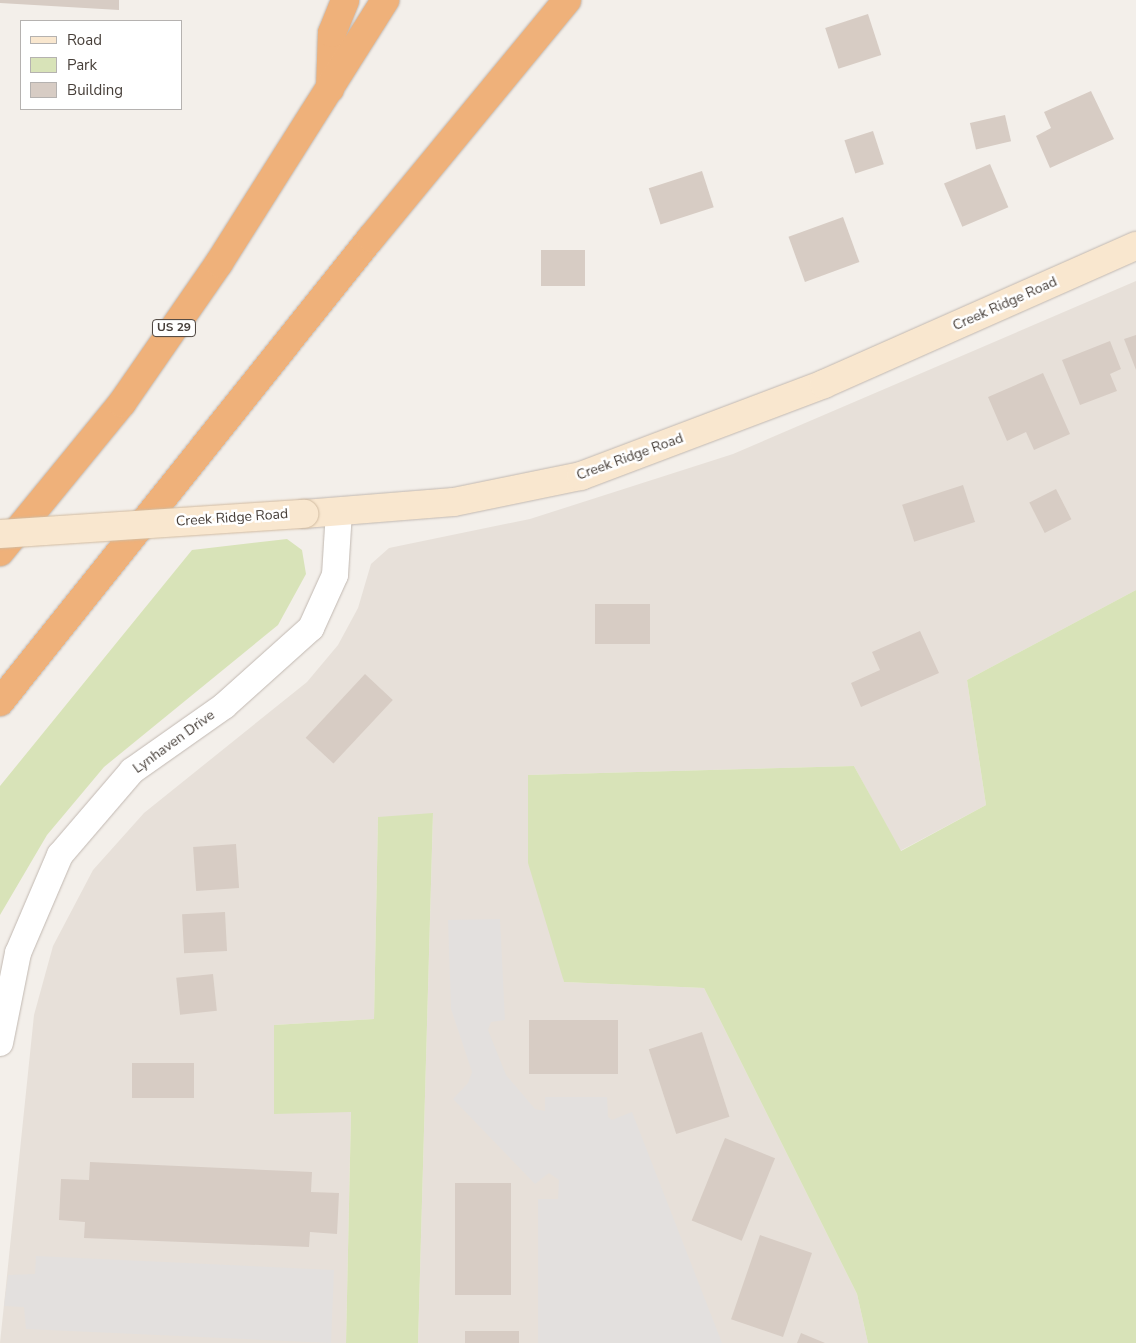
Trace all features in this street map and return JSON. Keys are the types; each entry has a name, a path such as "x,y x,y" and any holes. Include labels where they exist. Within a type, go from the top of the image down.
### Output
{"highway":[{"path":"330,91 332,33 345,0"},
{"name":"US 29","path":"0,552 122,403 219,263 330,91 385,0"},
{"path":"0,702 370,238 566,0"}],"main road":[{"name":"Creek Ridge Road","path":"0,534 339,512 454,502 581,476 824,384 1136,246"}],"street":[{"name":"Lynhaven Drive","path":"0,1043 18,953 60,855 132,771 224,706 311,628 335,575 339,512"}],"shaded area":[{"path":"1136,281 1136,590 967,680 986,805 900,851 854,766 528,775 564,982 704,988 857,1294 868,1343 418,1343 433,814 378,818 374,1019 274,1025 351,1111 346,1343 0,1343 34,1015 53,946 93,870 144,813 307,682 338,645 358,608 371,564 389,548 530,519 733,454"},
{"path":"500,919 505,1020 491,1022 488,1030 506,1075 535,1109 545,1111 545,1097 607,1097 608,1117 612,1120 632,1112 722,1343 538,1343 538,1199 558,1199 559,1180 549,1173 535,1184 453,1099 468,1083 472,1072 451,1009 448,920"},
{"path":"36,1256 334,1270 331,1343 26,1329 24,1307 4,1306 8,1275 35,1274"}],"green space":[{"path":"287,539 302,550 306,574 278,625 104,767 47,835 0,915 0,786 192,550"},
{"path":"1136,590 1136,1343 868,1343 857,1294 704,988 564,982 528,863 528,775 854,766 901,851 986,805 967,680"},
{"path":"433,813 418,1343 346,1343 351,1112 274,1114 274,1025 374,1019 378,817"}],"building":[{"path":"0,0 119,0 119,10 0,3"},
{"path":"868,14 881,55 838,69 825,28"},
{"path":"1091,91 1114,139 1050,168 1036,136 1051,128 1044,112"},
{"path":"1005,115 1011,141 976,149 970,123"},
{"path":"873,131 884,164 855,174 844,140"},
{"path":"990,164 1008,207 962,227 944,184"},
{"path":"702,171 714,207 660,224 649,188"},
{"path":"843,217 859,262 805,282 788,237"},
{"path":"541,250 585,250 585,286 541,286"},
{"path":"1136,335 1136,370 1124,339"},
{"path":"1110,341 1121,369 1110,374 1117,391 1080,405 1062,360"},
{"path":"1043,373 1070,434 1034,450 1026,432 1007,441 988,397"},
{"path":"963,485 975,522 914,542 902,505"},
{"path":"1056,489 1071,519 1045,533 1029,503"},
{"path":"595,604 650,604 650,644 595,644"},
{"path":"920,631 939,673 861,707 851,683 880,670 872,652"},
{"path":"365,674 393,700 333,764 306,738"},
{"path":"236,844 239,888 196,891 193,847"},
{"path":"225,912 227,951 184,953 182,914"},
{"path":"213,974 217,1011 180,1015 176,978"},
{"path":"529,1020 618,1020 618,1074 529,1074"},
{"path":"702,1032 730,1117 676,1134 649,1049"},
{"path":"132,1063 194,1063 194,1098 132,1098"},
{"path":"725,1138 775,1158 742,1241 692,1221"},
{"path":"90,1162 312,1172 311,1192 339,1193 337,1234 310,1232 309,1247 84,1238 85,1222 59,1220 61,1179 89,1180"},
{"path":"455,1183 511,1183 511,1295 455,1295"},
{"path":"760,1235 812,1253 783,1337 731,1319"},
{"path":"465,1331 519,1331 519,1343 465,1343"},
{"path":"801,1333 825,1343 797,1343"}]}
